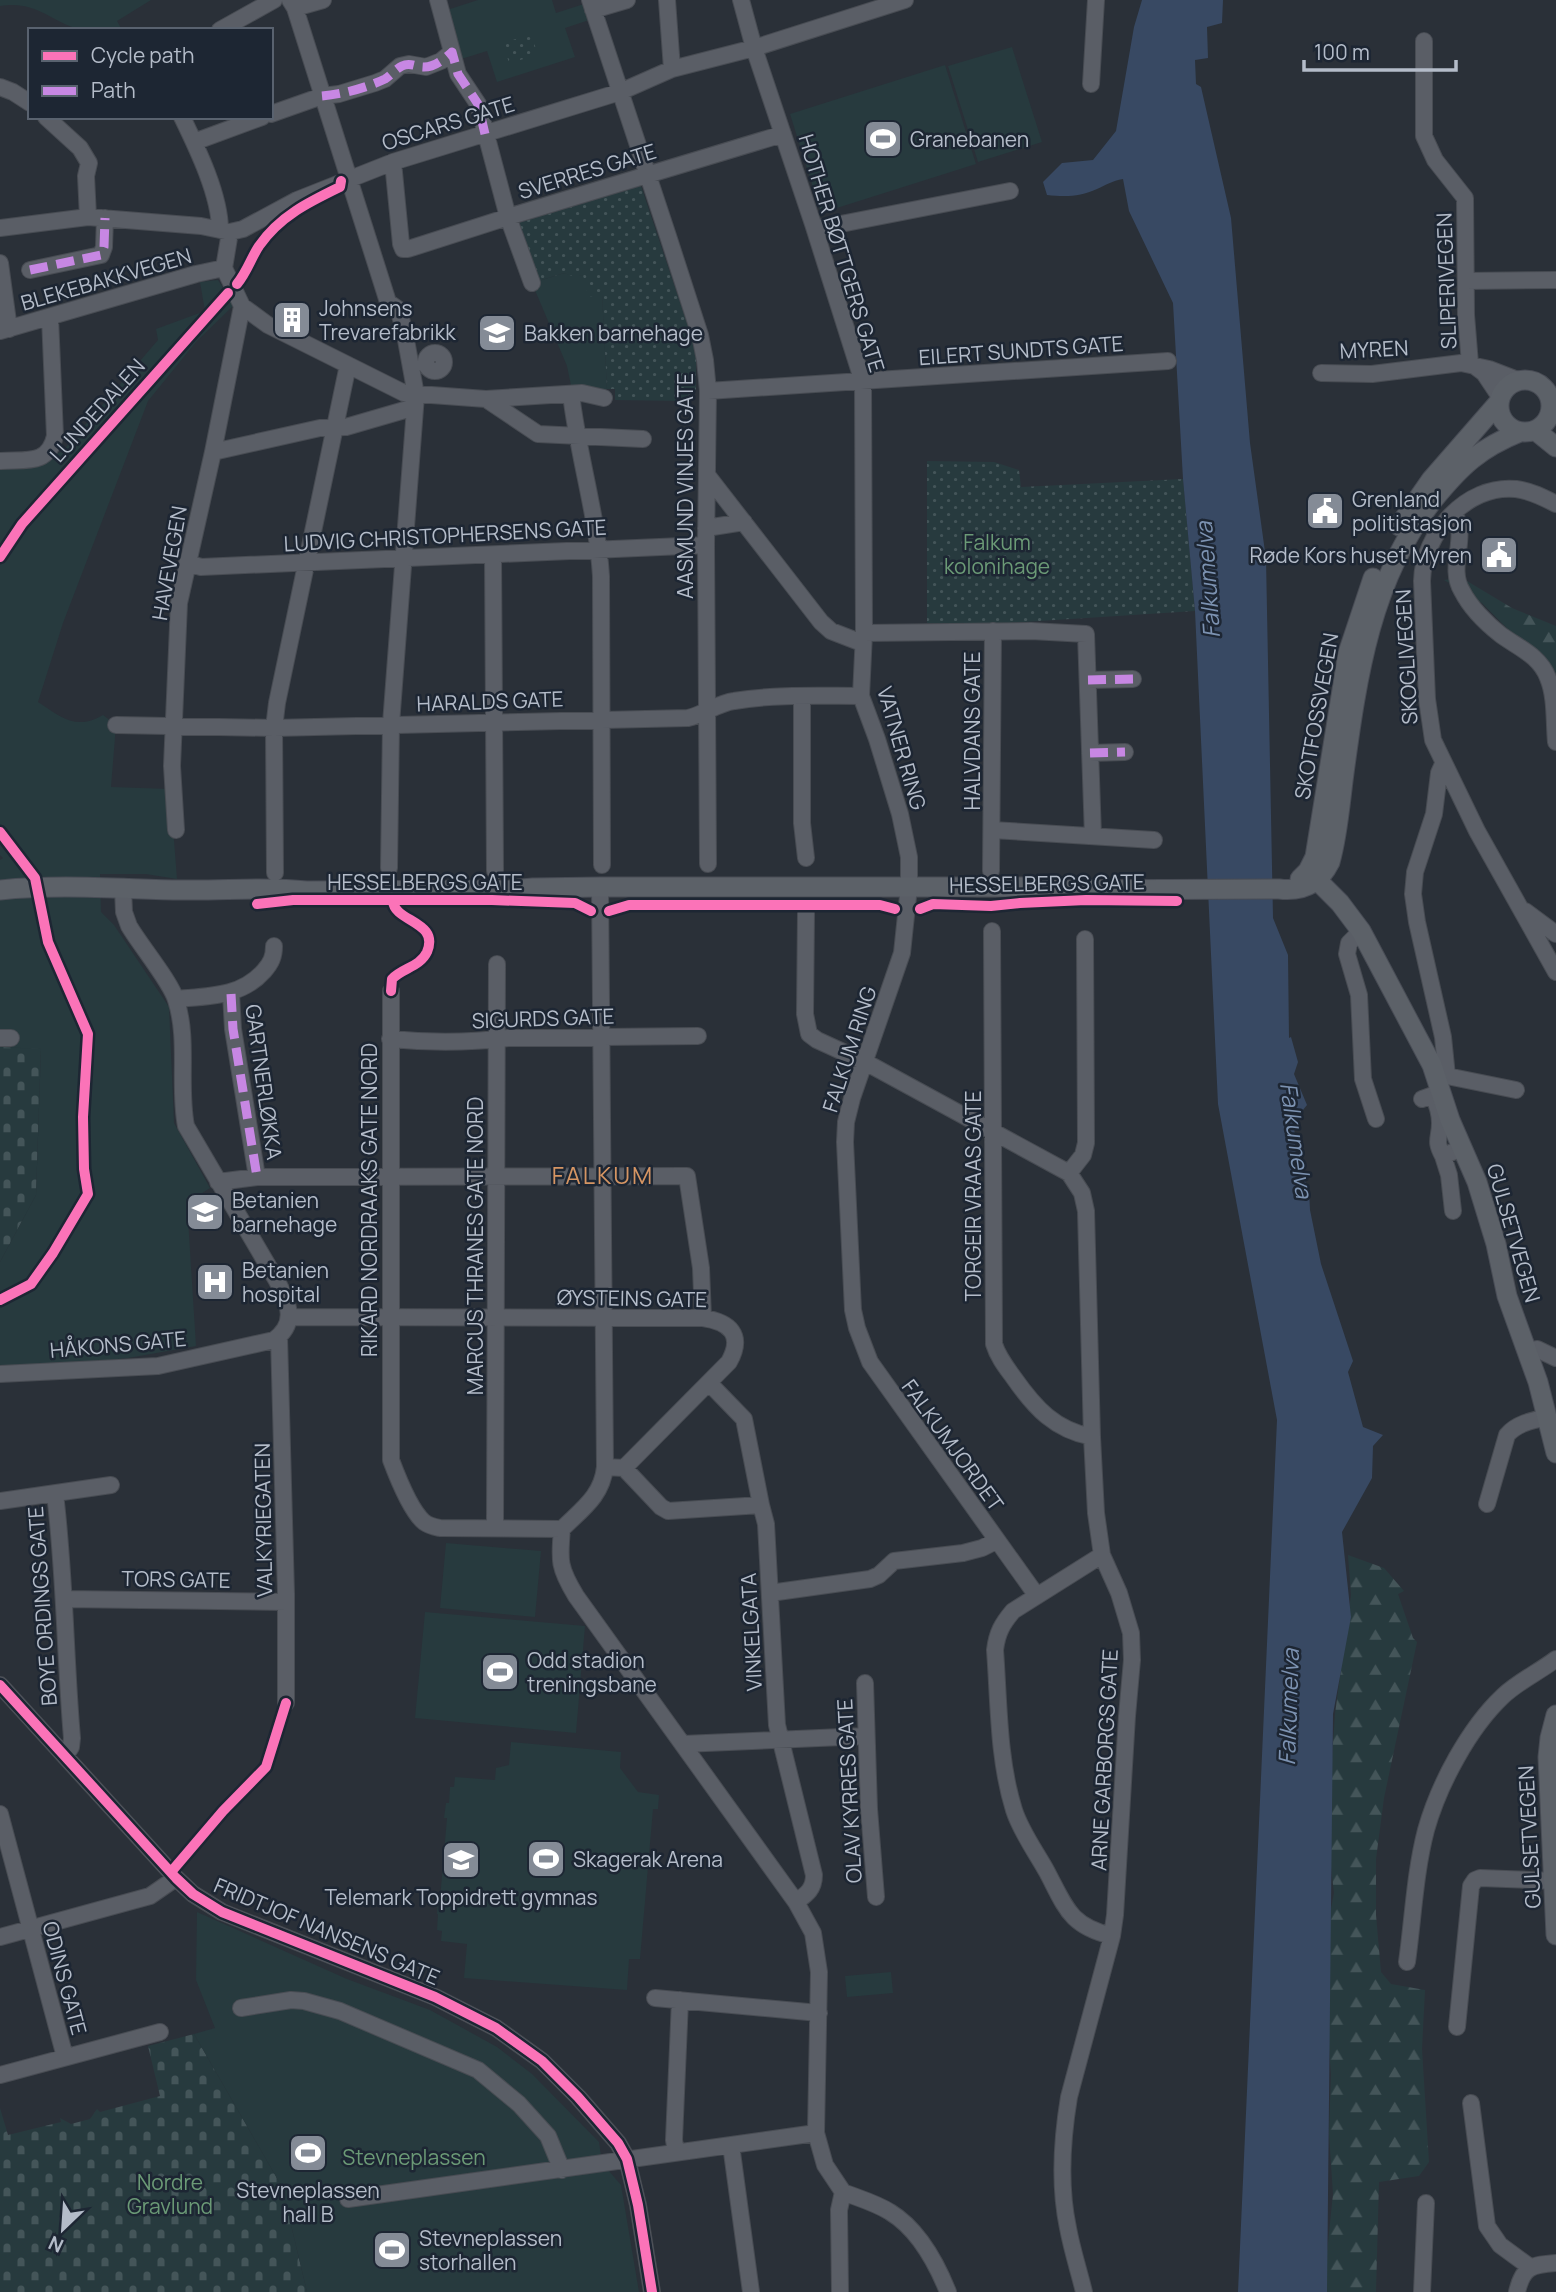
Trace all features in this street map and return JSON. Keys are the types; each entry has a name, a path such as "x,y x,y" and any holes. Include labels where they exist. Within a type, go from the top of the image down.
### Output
{"main road":[{"path":"1556,374 1508,386 1500,399 1499,408 1503,421 1508,426 1528,431 1556,447"},
{"path":"1527,381 1545,389 1553,408 1544,424 1528,431"},
{"name":"SKOTFOSSVEGEN","path":"1500,399 1417,498 1389,545 1370,585 1348,653 1313,876 1324,873 1332,856 1358,679 1371,622 1386,580 1417,523 1461,469 1491,444 1528,431"},
{"name":"HESSELBERGS GATE","path":"0,891 206,900 306,891 909,892 1038,887 1056,890 1279,888 1292,891 1303,889 1313,876"},
{"name":"GULSETVEGEN","path":"1313,876 1340,903 1361,931 1442,1077 1450,1120 1477,1182 1496,1244 1507,1296 1548,1417 1556,1453"},
{"name":"GULSETVEGEN","path":"1556,1715 1548,1769 1556,1935"}],"street":[{"path":"224,28 274,0"},
{"path":"323,0 292,4 388,302 398,309 404,329 415,401 391,724 389,868"},
{"path":"438,0 458,74 478,104 508,216 532,283"},
{"path":"592,5 628,0"},
{"path":"667,0 672,69"},
{"path":"741,0 754,47"},
{"name":"OSCARS GATE","path":"0,228 97,218 201,226 225,231 255,225 297,200 393,162 620,92 672,69 754,47 905,0"},
{"path":"1091,84 1096,0"},
{"name":"AASMUND VINJES GATE","path":"592,5 700,335 708,391 708,864"},
{"name":"SLIPERIVEGEN","path":"1424,41 1424,136 1435,160 1465,198 1470,364"},
{"name":"HOTHER BØTTGERS GATE","path":"754,47 863,382 863,638"},
{"path":"273,113 322,96 339,94 385,79 400,66 409,64 426,67 441,61 452,52"},
{"path":"0,87 28,102"},
{"path":"30,270 101,255 104,247 86,176 89,163 80,148 48,119"},
{"path":"183,119 194,142 225,231 225,268 242,306 268,325 415,401"},
{"path":"194,142 257,119"},
{"name":"SVERRES GATE","path":"393,162 401,244 403,249 408,249 508,216 783,134"},
{"path":"815,229 1010,191"},
{"path":"0,263 4,330"},
{"name":"BLEKEBAKKVEGEN","path":"4,330 225,268"},
{"path":"1466,281 1556,280"},
{"name":"HAVEVEGEN","path":"176,831 172,766 179,603 242,306"},
{"path":"0,461 39,459 48,454 55,436 50,317"},
{"name":"EILERT SUNDTS GATE","path":"708,391 1168,361"},
{"path":"1470,364 1484,373 1500,399"},
{"name":"MYREN","path":"1321,373 1372,374 1470,364 1527,381"},
{"path":"275,873 274,728 348,365"},
{"path":"213,452 320,428 334,428 415,401 582,393 604,398"},
{"path":"571,394 576,436 599,549 602,865"},
{"path":"486,399 538,434 643,439"},
{"path":"707,475 821,622 831,631 863,638"},
{"name":"SKOGLIVEGEN","path":"1556,504 1533,493 1505,489 1479,496 1454,513 1429,545 1422,570 1429,722 1433,740 1519,909 1556,972"},
{"path":"1454,513 1460,531 1455,568 1461,591 1501,635 1530,654 1545,670 1552,690 1556,742"},
{"name":"LUDVIG CHRISTOPHERSENS GATE","path":"187,564 201,567 599,549 706,536 744,522"},
{"path":"493,555 495,871"},
{"name":"HALVDANS GATE","path":"863,638 993,631 1086,634 1088,680"},
{"name":"HALVDANS GATE","path":"991,870 993,631"},
{"name":"VATNER RING","path":"863,638 861,696 900,814 909,857 909,892"},
{"path":"1093,836 1088,680 1133,680"},
{"path":"802,696 802,824 806,858"},
{"name":"HARALDS GATE","path":"116,725 274,728 688,718 731,701 802,696 861,696"},
{"path":"1090,757 1125,752"},
{"path":"1443,764 1439,773 1434,814 1415,872 1413,894 1419,934 1443,1037 1442,1077 1516,1090"},
{"name":"HALVDANS GATE","path":"992,830 1154,840"},
{"path":"600,892 605,1467 603,1482 598,1492 562,1529 562,1573 807,1920 815,1942 819,1972 816,2133 825,2165 843,2192 889,2211 907,2225 920,2240 948,2292"},
{"name":"FALKUM RING","path":"853,1310 846,1122 902,953 909,892"},
{"path":"113,894 129,926 176,999 182,1034 183,1110 186,1126 289,1306 291,1317 279,1337"},
{"path":"1519,909 1529,913 1556,934"},
{"path":"806,912 806,1027 809,1034 1069,1173 1083,1156 1086,1143 1085,939"},
{"name":"TORGEIR VRAAS GATE","path":"992,931 994,1345 1000,1359 1040,1413 1074,1434 1092,1437"},
{"path":"1361,931 1349,943 1347,954 1359,995 1363,1079 1376,1119"},
{"path":"176,999 230,994 254,982 272,960 274,946"},
{"name":"MARCUS THRANES GATE NORD","path":"495,1527 496,964"},
{"name":"RIKARD NORDRAAKS GATE NORD","path":"391,991 391,1460 419,1516 426,1524 440,1528 495,1527"},
{"name":"GARTNERLØKKA","path":"230,994 233,1029 257,1177"},
{"name":"SIGURDS GATE","path":"390,1039 430,1043 603,1036 698,1036"},
{"path":"1422,1098 1433,1095 1437,1103 1440,1126 1437,1146 1449,1175 1453,1211"},
{"name":"GULSETVEGEN","path":"1443,1156 1462,1148"},
{"name":"ARNE GARBORGS GATE","path":"1069,1173 1082,1193 1086,1210 1092,1437 1102,1555 1128,1620 1132,1646 1118,1886 1112,1936 1065,2119 1065,2210 1084,2292"},
{"path":"218,1182 257,1177 687,1176 701,1268 703,1318"},
{"name":"FALKUMJORDET","path":"853,1310 870,1362 1037,1596"},
{"name":"ØYSTEINS GATE","path":"291,1317 703,1318 724,1323 732,1330 736,1341 729,1362 624,1468"},
{"name":"HÅKONS GATE","path":"0,1374 158,1366 268,1342 279,1337"},
{"name":"VALKYRIEGATEN","path":"279,1337 286,1703"},
{"path":"1527,1351 1537,1349 1556,1358"},
{"name":"VINKELGATA","path":"710,1384 744,1419 766,1524 777,1725 814,1875 814,1884 807,1894 796,1902"},
{"path":"1487,1504 1507,1435 1514,1428 1548,1417"},
{"path":"605,1467 624,1468 668,1511 761,1505"},
{"name":"BOYE ORDINGS GATE","path":"0,1501 110,1485"},
{"name":"BOYE ORDINGS GATE","path":"55,1494 72,1738 71,1747 65,1756"},
{"path":"495,1527 562,1529"},
{"path":"770,1593 870,1579 879,1576 894,1561 963,1553 996,1541"},
{"path":"1102,1555 1013,1611 997,1634 995,1650 1009,1791 1023,1829 1071,1914 1092,1931 1112,1936"},
{"name":"TORS GATE","path":"64,1599 286,1602"},
{"path":"1407,1962 1426,1830 1456,1760 1483,1718 1502,1698 1556,1659"},
{"name":"OLAV KYRRES GATE","path":"865,1682 865,1736 876,1897"},
{"name":"FRIDTJOF NANSENS GATE","path":"0,1685 193,1894 222,1912 435,1997 496,2028 542,2061 618,2143 626,2159 638,2205 652,2292"},
{"path":"683,1744 865,1736"},
{"name":"ODINS GATE","path":"0,1814 65,2057 160,2032"},
{"path":"0,1937 150,1896 176,1878"},
{"path":"1457,2027 1471,1886 1475,1880 1555,1881"},
{"path":"655,1998 819,2013"},
{"path":"241,2008 291,2000 304,2001 340,2011 478,2070 519,2104 548,2136 562,2170"},
{"path":"676,2152 674,2140 680,2000"},
{"path":"0,2075 65,2057"},
{"path":"1471,2103 1488,2226 1500,2245 1532,2266"},
{"path":"348,2199 816,2133"},
{"path":"731,2145 751,2292"},
{"path":"840,2292 839,2210 843,2192"},
{"path":"1422,2292 1426,2203"},
{"path":"1517,2292 1522,2274 1532,2266 1556,2263"}],"green space":[{"path":"0,0 151,0 117,21 121,28 76,28 32,8 0,6"},
{"path":"478,0 552,0 556,13 587,3 592,19 565,28 575,57 497,82 487,51 458,60 447,10"},
{"path":"531,34 538,55 509,63 503,43"},
{"path":"1012,47 1042,142 978,162 948,66"},
{"name":"Granebanen","path":"945,65 976,164 821,213 790,114"},
{"path":"641,186 696,356 696,390 681,401 615,400 615,389 607,389 602,294 588,297 583,275 575,277 564,273 538,281 518,223"},
{"path":"564,273 583,275 602,294 607,389 572,390 567,366 532,283"},
{"path":"218,280 234,305 196,342 148,401 63,623 38,702 69,720 85,722 103,715 116,725 111,787 170,789 177,879 146,874 100,874 101,912 114,925 169,1007 174,1123 210,1188 187,1203 196,1346 128,1358 0,1371 0,1262 36,1195 41,1049 0,1047 0,860 3,858 0,855 0,464 62,452 158,340 156,329 205,311 200,282"},
{"name":"Falkum kolonihage","path":"927,461 994,462 1019,470 1021,487 1183,479 1195,611 993,624 927,623"},
{"path":"1462,578 1512,608 1556,626 1556,678 1482,603 1444,580"},
{"path":"0,1047 41,1048 36,1195 0,1262"},
{"path":"446,1543 541,1551 535,1617 440,1608"},
{"path":"1348,1555 1384,1568 1404,1591 1398,1594 1413,1638 1417,1642 1384,1798 1376,1859 1376,1915 1381,1972 1391,1984 1425,1990 1422,2049 1429,2162 1419,2176 1379,2182 1376,2292 1323,2292 1333,2194 1329,2134 1331,2074 1322,1955 1334,1893 1327,1834 1335,1714 1351,1595"},
{"name":"Odd stadion treningsbane","path":"425,1612 585,1626 576,1733 415,1718"},
{"name":"Skagerak Arena","path":"511,1742 621,1752 620,1768 638,1792 659,1795 658,1809 653,1809 640,1959 629,1959 627,1990 464,1978 467,1944 441,1941 442,1931 437,1930 437,1914 447,1818 444,1818 450,1787 454,1787 455,1777 495,1780 496,1768 509,1765"},
{"name":"Stevneplassen","path":"197,1912 347,1979 430,2010 497,2047 532,2074 599,2142 602,2163 621,2185 639,2292 307,2292 282,2187 194,2034 215,2028 196,1980"},
{"path":"891,1972 893,1993 847,1997 845,1976"},
{"name":"Nordre Gravlund","path":"194,2034 282,2187 307,2292 0,2292 0,2108 8,2135 61,2122 60,2118 71,2124 90,2119 97,2109 100,2112 160,2096 148,2046"}],"water":[{"name":"Falkumelva","path":"1142,0 1223,0 1222,23 1207,27 1208,58 1195,60 1196,84 1201,87 1231,218 1250,443 1266,559 1273,918 1288,955 1289,1038 1291,1037 1298,1062 1294,1074 1307,1105 1294,1121 1296,1161 1309,1190 1310,1210 1321,1264 1353,1361 1348,1372 1363,1427 1383,1435 1373,1446 1372,1478 1342,1532 1351,1617 1333,1714 1327,2292 1238,2292 1277,1420 1218,1104 1195,611 1183,479 1173,303 1129,211 1123,179 1085,194 1066,196 1047,195 1043,182 1062,163 1093,160 1116,131 1134,27"}],"marked path":[{"path":"322,96 370,85 385,79 405,65 432,66 452,52 458,74 478,104 485,134"},
{"path":"30,270 101,255 104,247 105,218"},
{"path":"1088,680 1133,679"},
{"path":"1090,753 1125,752"},
{"path":"231,994 233,1029 257,1177"}],"cycle path":[{"path":"237,284 259,246 276,226 306,204 340,187 341,181"},
{"name":"LUNDEDALEN","path":"0,557 22,524 228,293"},
{"path":"0,832 35,878 48,942 88,1034 83,1117 84,1169 88,1194 31,1284 0,1300"},
{"path":"257,904 293,900 492,900 575,903 591,911"},
{"path":"920,909 933,904 991,906 1086,900 1177,901"},
{"path":"391,991 392,979 420,961 427,952 429,942 422,928 395,908 393,901"},
{"path":"609,911 629,905 880,905 895,909"},
{"path":"0,1685 193,1894 222,1912 435,1997 496,2028 542,2061 618,2143 627,2159 638,2205 652,2292"},
{"path":"171,1872 223,1811 266,1767 286,1703"}],"place":[{"name":"Granebanen","path":"883,139"},
{"name":"Johnsens Trevarefabrikk","path":"292,320"},
{"name":"Bakken barnehage","path":"497,333"},
{"name":"Grenland politistasjon","path":"1325,511"},
{"name":"Røde Kors huset Myren","path":"1499,555"},
{"name":"Betanien barnehage","path":"205,1212"},
{"name":"Betanien hospital","path":"215,1282"},
{"name":"Odd stadion treningsbane","path":"500,1672"},
{"name":"Skagerak Arena","path":"546,1859"},
{"name":"Telemark Toppidrett gymnas","path":"461,1860"},
{"name":"Stevneplassen hall B","path":"308,2153"},
{"name":"Stevneplassen storhallen","path":"392,2250"}],"district":[{"name":"FALKUM","path":"603,1174"}]}
